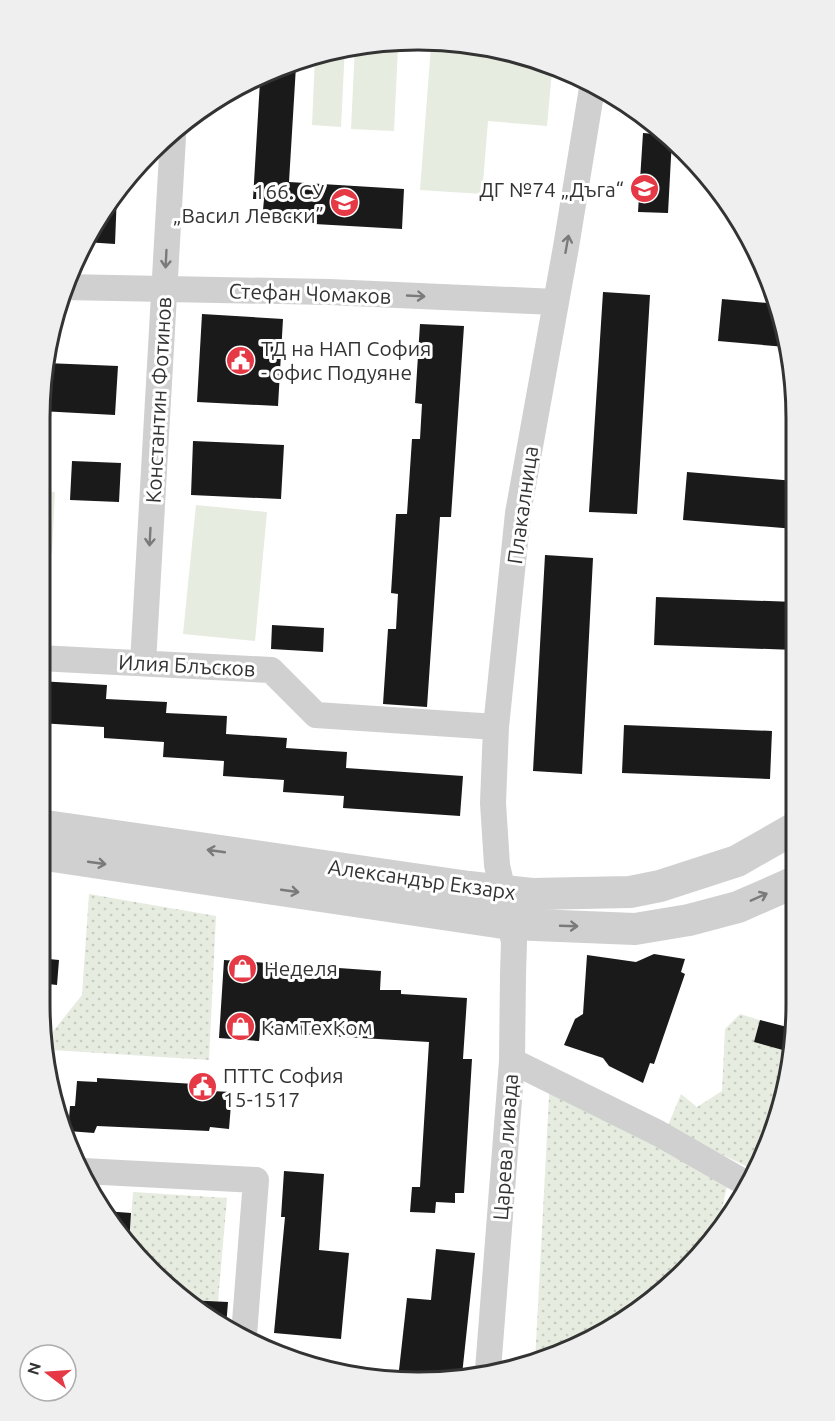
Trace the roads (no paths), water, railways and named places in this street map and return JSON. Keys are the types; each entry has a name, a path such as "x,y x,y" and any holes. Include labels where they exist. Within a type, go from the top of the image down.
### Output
{"street":[{"name":"Плакалница","path":"510,924 497,865 493,803 496,727 518,513 591,93"},
{"name":"Константин Фотинов","path":"143,663 173,143"},
{"name":"Стефан Чомаков","path":"74,287 329,292 556,302"},
{"name":"Илия Блъсков","path":"50,659 271,669 316,715 496,727"},
{"name":"Александър Екзарх","path":"50,827 503,892 594,894 630,892 660,886 737,861 786,833"},
{"name":"Александър Екзарх","path":"50,856 510,924 635,929 689,920 738,907 786,886"},
{"name":"Царева ливада","path":"488,1364 512,1061 514,942 510,924"},
{"path":"512,1061 658,1133 740,1180"},
{"path":"90,1171 256,1180 245,1328"}],"place":[{"name":"ДГ №74 „Дъга“","path":"645,189"},
{"name":"166. СУ „Васил Левски”","path":"345,203"},
{"name":"ТД на НАП София - офис Подуяне","path":"240,360"},
{"name":"Неделя","path":"243,968"},
{"name":"КамТехКом","path":"240,1027"},
{"name":"ПТТС София 15-1517","path":"202,1087"}]}
